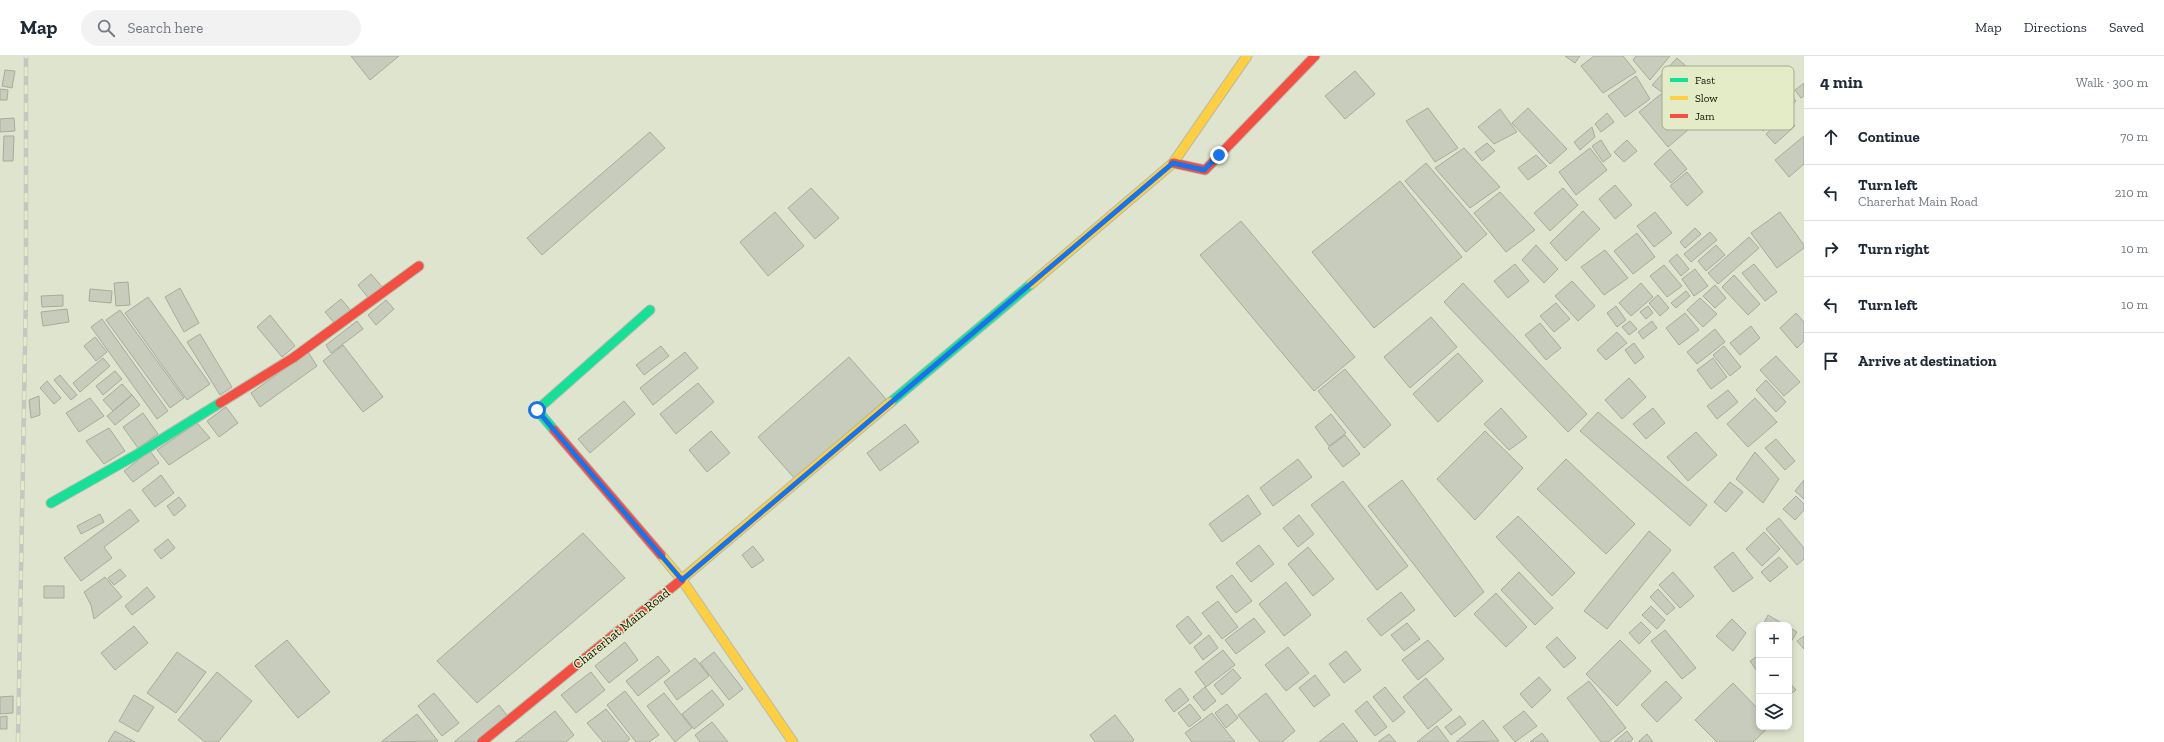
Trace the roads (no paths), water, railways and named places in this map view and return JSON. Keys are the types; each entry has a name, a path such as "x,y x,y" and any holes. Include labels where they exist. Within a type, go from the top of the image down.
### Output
{"street":[{"name":"Charerhat Main Road","path":"482,742 682,580 1173,163 1247,56"},
{"path":"1173,163 1204,170 1315,56"},
{"path":"51,503 136,455 293,358 419,266"},
{"path":"650,310 537,410 682,580 793,742"}],"railway":[{"path":"18,742 26,291 26,56"}]}
